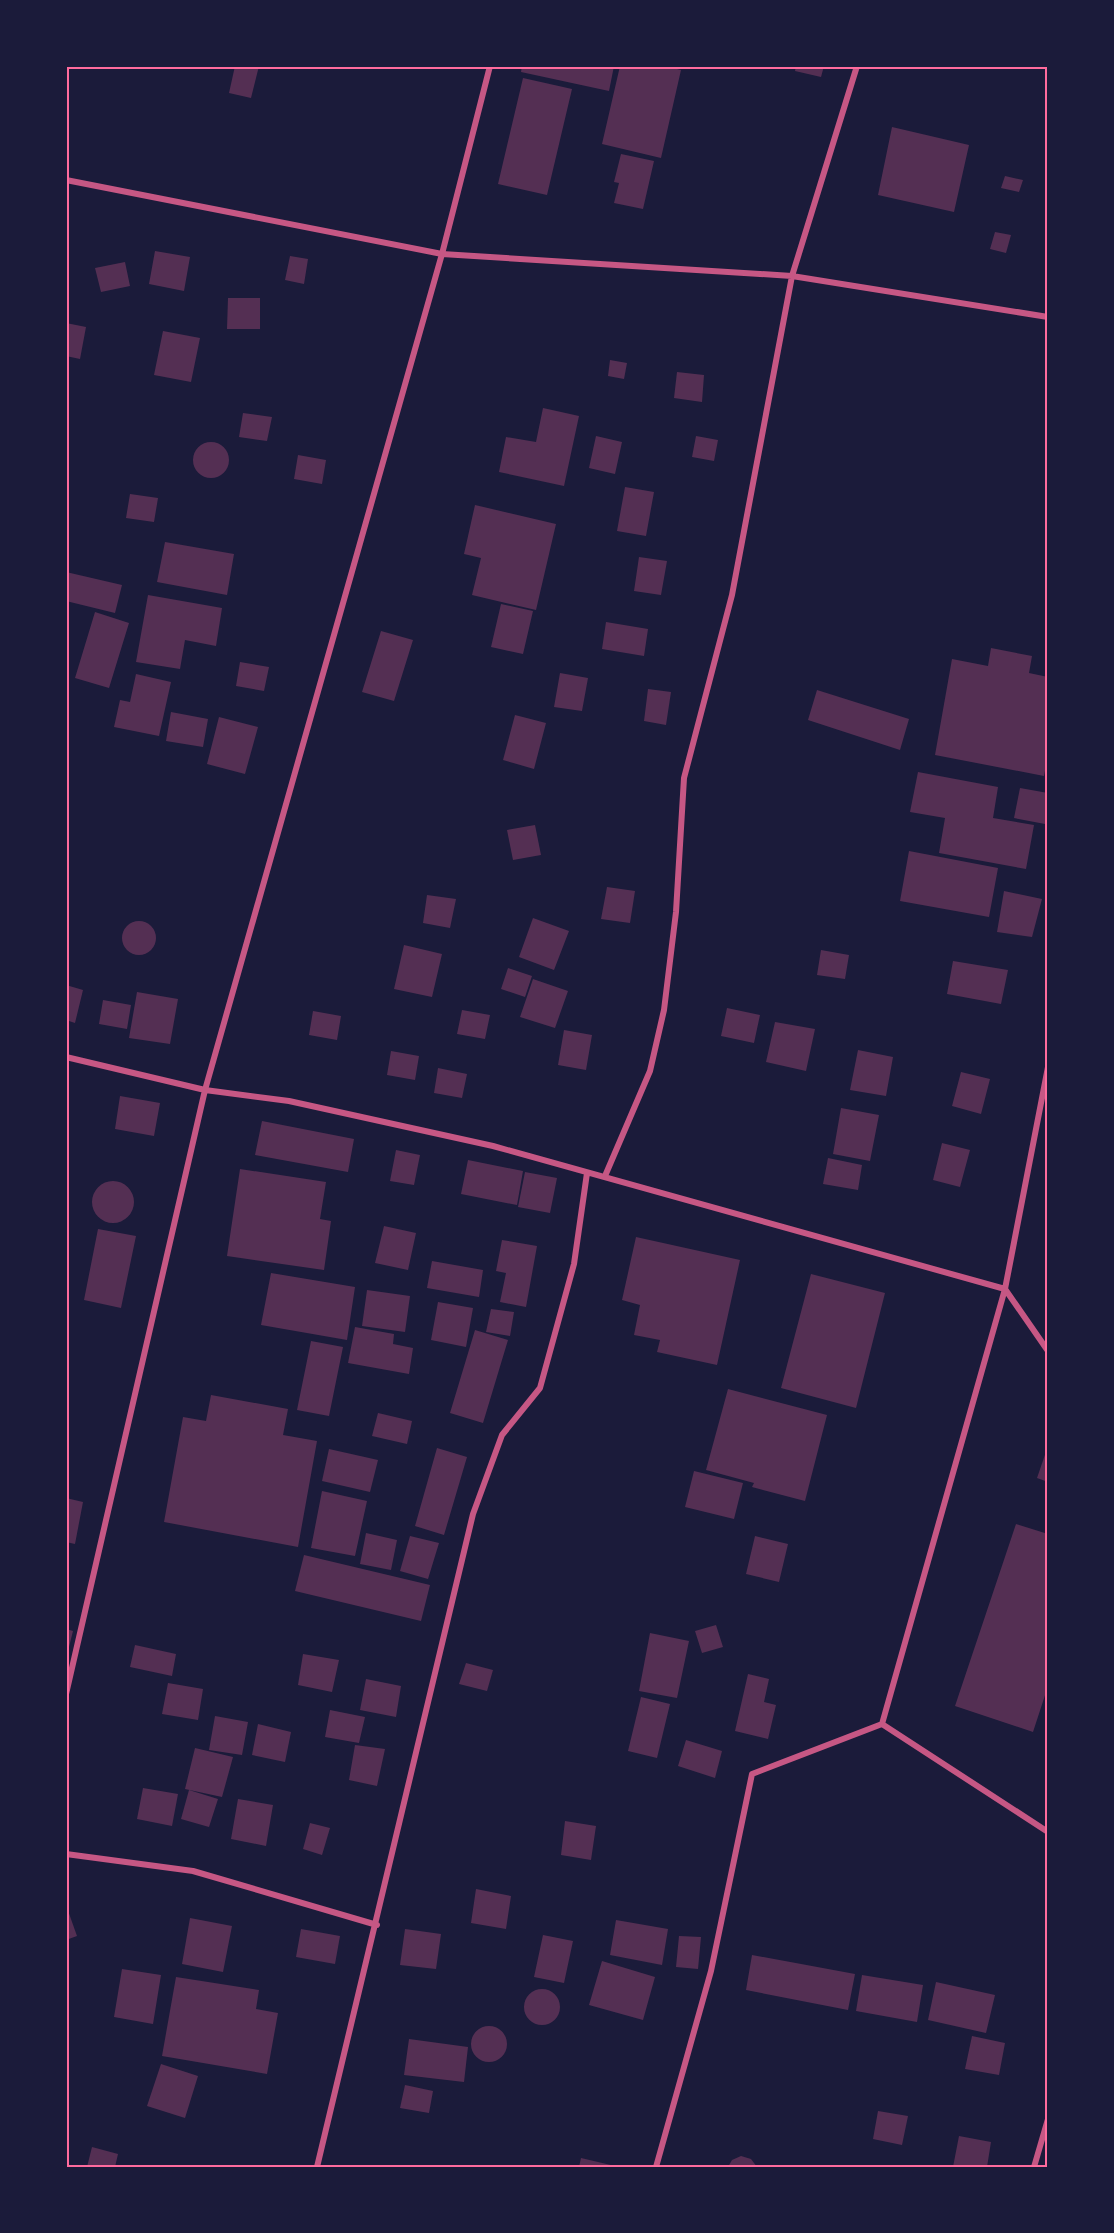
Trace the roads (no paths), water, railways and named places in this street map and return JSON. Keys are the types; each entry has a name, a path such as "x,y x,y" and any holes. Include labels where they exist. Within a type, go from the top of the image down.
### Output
{"street":[{"path":"66,1694 205,1090 442,254 490,66"},
{"path":"605,1176 650,1071 664,1010 675,912 684,778 732,595 792,276 857,66"},
{"path":"66,180 442,254 792,276 1048,317"},
{"path":"66,1057 205,1090 323,1108 493,1146 1005,1289 1048,1351"},
{"path":"882,1724 1005,1289 1048,1067"},
{"path":"317,2167 377,1925 473,1514 502,1435 540,1388 574,1264 587,1173"},
{"path":"882,1724 1048,1832"},
{"path":"656,2167 711,1971 752,1774 882,1724"},
{"path":"66,1854 193,1871 377,1925"},
{"path":"1034,2167 1048,2119"}]}
